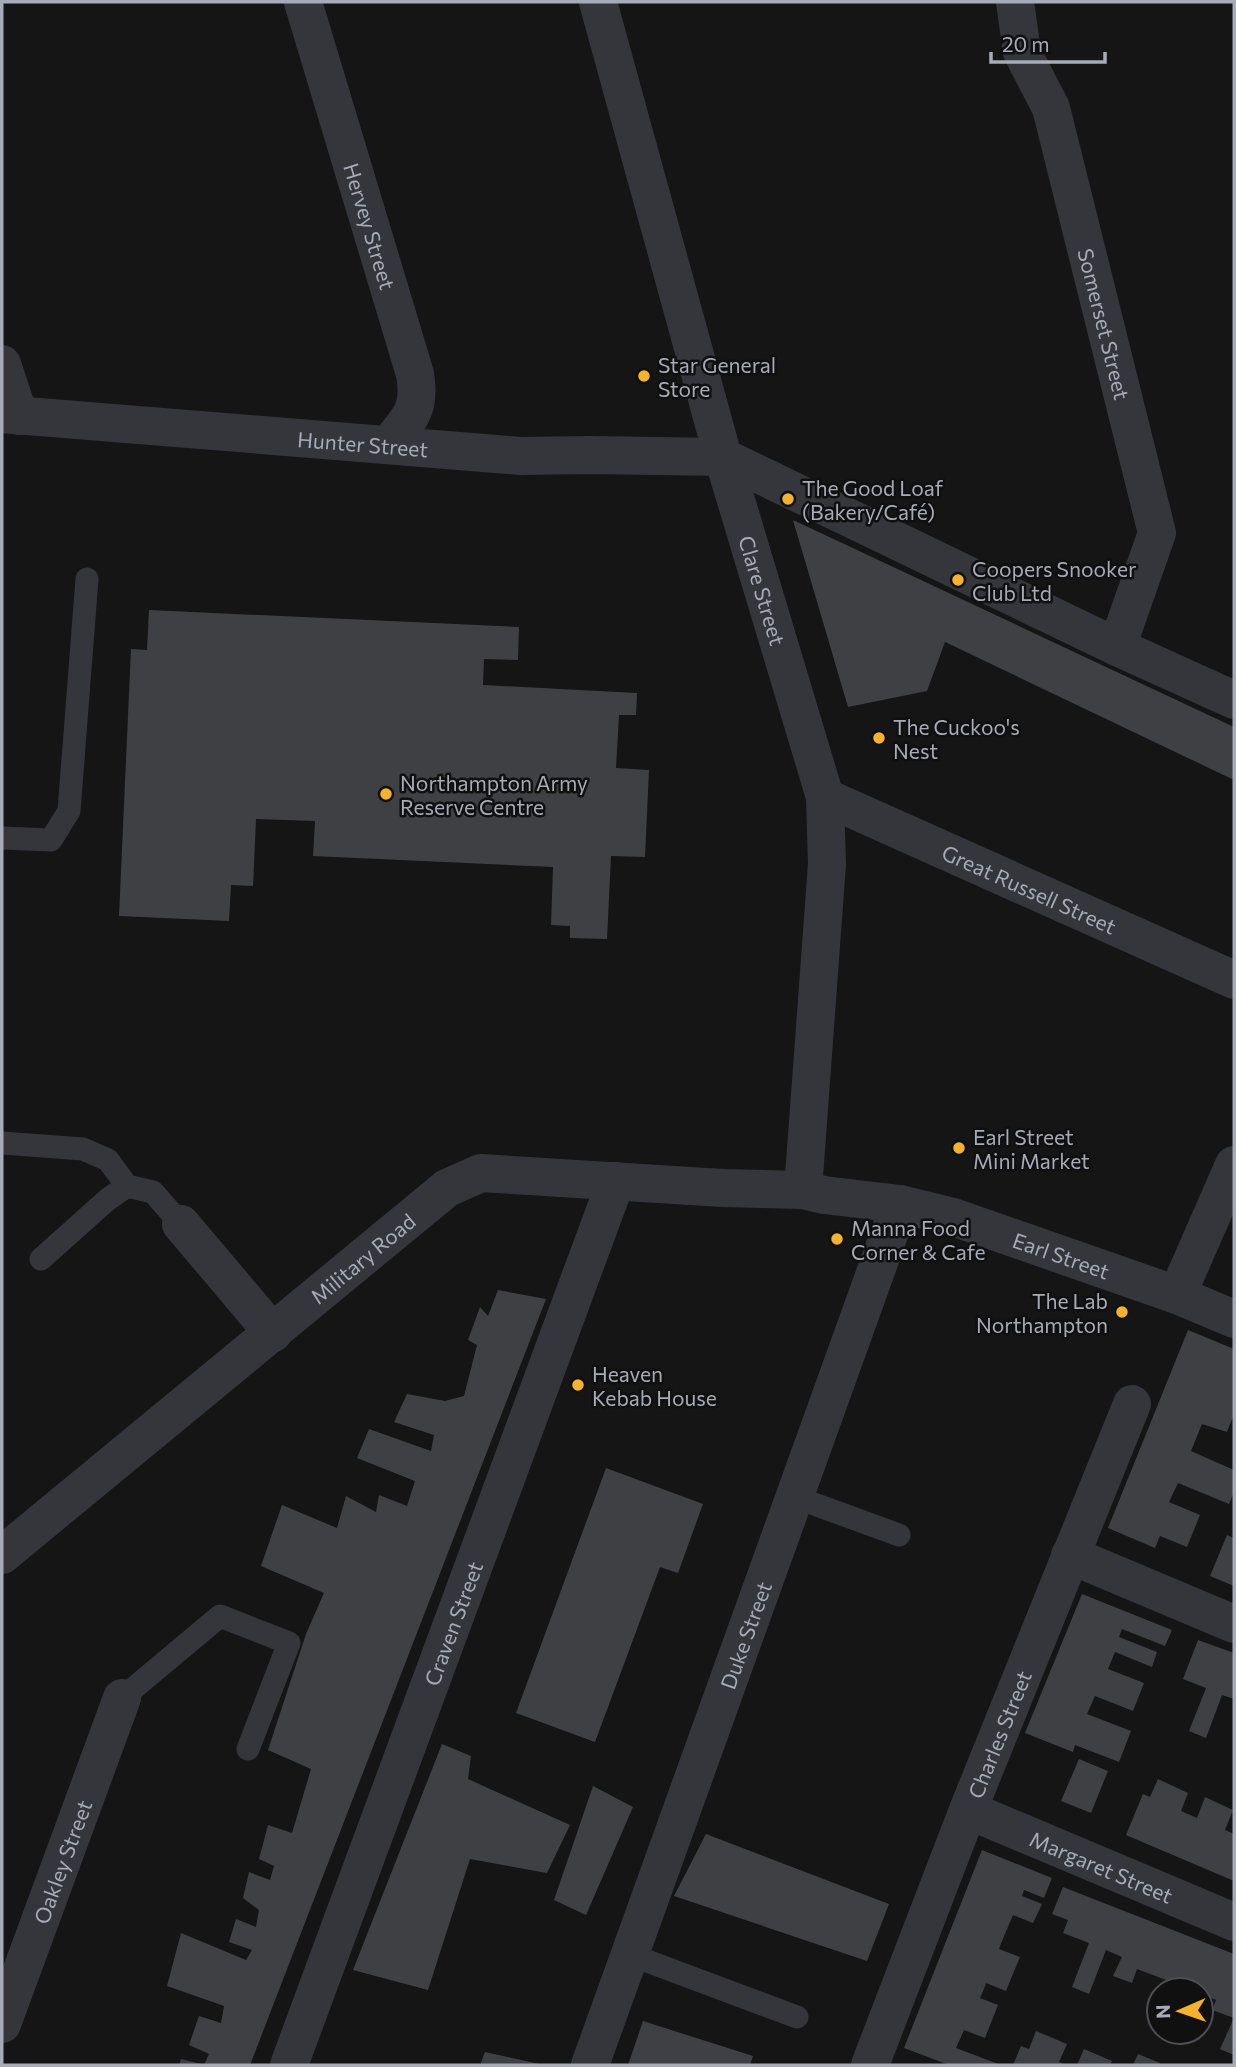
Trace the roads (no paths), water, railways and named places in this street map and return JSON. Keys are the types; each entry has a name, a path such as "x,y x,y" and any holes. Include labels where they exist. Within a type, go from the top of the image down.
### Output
{"street":[{"name":"Hervey Street","path":"303,2 415,374 418,391 416,408 388,444"},
{"name":"Clare Street","path":"598,2 723,457 825,797 827,864 803,1190"},
{"name":"Somerset Street","path":"1015,2 1022,52 1051,108 1157,533 1117,647"},
{"path":"2,364 10,415"},
{"name":"Hunter Street","path":"10,415 521,456 590,454 723,457"},
{"path":"723,457 1117,647 1234,700"},
{"name":"Great Russell Street","path":"825,797 1234,981"},
{"path":"1177,1295 1234,1165"},
{"name":"Military Road","path":"2,1555 447,1188 481,1173 723,1188 803,1190"},
{"name":"Craven Street","path":"289,2065 617,1181"},
{"name":"Earl Street","path":"803,1190 900,1204 953,1217 1177,1295 1234,1319"},
{"name":"Duke Street","path":"590,2065 900,1204"},
{"path":"181,1224 273,1333"},
{"name":"Charles Street","path":"870,2065 968,1810 1132,1404"},
{"path":"1070,1555 1234,1624"},
{"name":"Oakley Street","path":"2,2024 122,1698"},
{"name":"Margaret Street","path":"968,1810 1234,1922"}],"lane":[{"path":"2,838 51,840 69,811 88,579"},
{"path":"2,1143 83,1149 108,1160 127,1186 153,1192 181,1224"},
{"path":"41,1259 107,1200 127,1186"},
{"path":"795,1497 899,1535"},
{"path":"122,1698 220,1616 289,1643 248,1749"},
{"path":"631,1955 797,2017"}],"place":[{"name":"Star General Store","path":"644,376"},
{"name":"The Good Loaf (Bakery/Café)","path":"788,499"},
{"name":"Coopers Snooker Club Ltd","path":"958,580"},
{"name":"The Cuckoo's Nest","path":"879,738"},
{"name":"Northampton Army Reserve Centre","path":"386,794"},
{"name":"Earl Street Mini Market","path":"959,1148"},
{"name":"Manna Food Corner & Cafe","path":"837,1239"},
{"name":"The Lab Northampton","path":"1122,1312"},
{"name":"Heaven Kebab House","path":"578,1385"}]}
